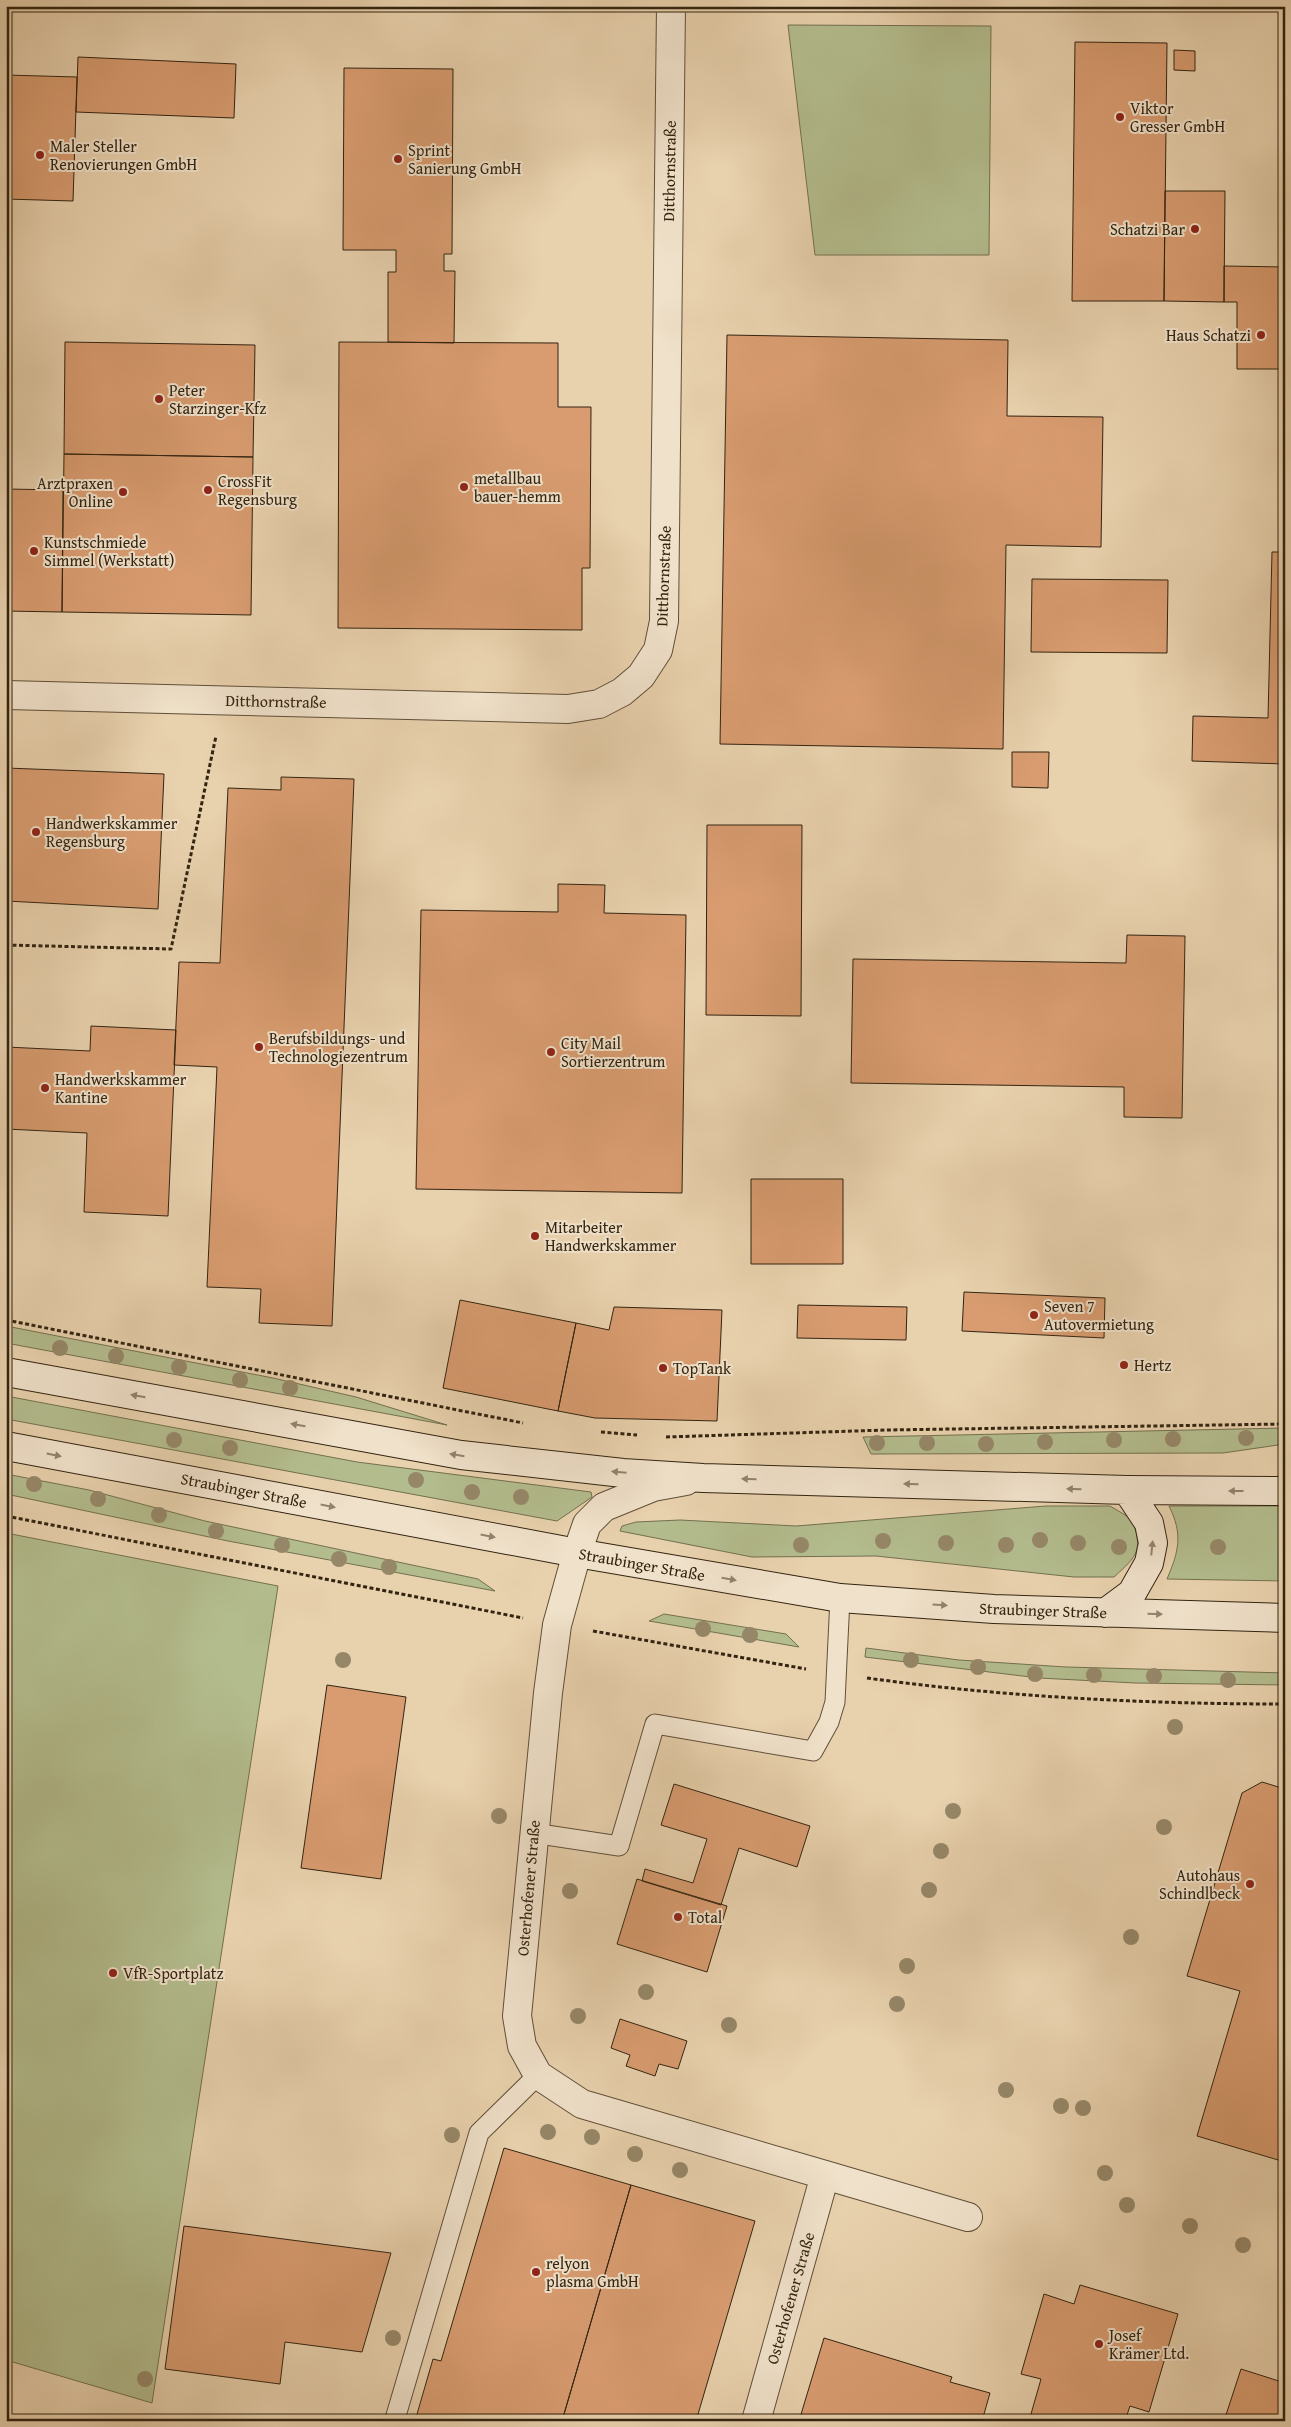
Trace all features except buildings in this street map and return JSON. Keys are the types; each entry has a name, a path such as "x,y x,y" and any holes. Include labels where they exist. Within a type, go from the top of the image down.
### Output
{"main road":[{"name":"Ditthornstraße","path":"6,695 568,709 599,704 622,692 641,676 658,650 664,620 671,6"},
{"path":"6,1372 461,1455 623,1473 702,1478 1126,1490 1285,1491"},
{"name":"Straubinger Straße","path":"6,1446 577,1553 840,1598 994,1609 1285,1618"},
{"name":"Osterhofener Straße","path":"702,1478 654,1487 604,1507 588,1524 577,1553 557,1625 533,1833 517,2016 522,2046 538,2075 582,2104 968,2217"},
{"path":"1104,1613 1132,1593 1150,1563 1153,1543 1150,1523 1126,1490"},
{"name":"Osterhofener Straße","path":"756,2421 825,2175"}],"lane":[{"path":"533,1833 619,1846 655,1724 813,1751 828,1722 835,1702 840,1598"},
{"path":"395,2419 479,2133 538,2075"}],"path":[{"path":"6,945 171,949 224,700"},
{"path":"6,1320 532,1425"},
{"path":"659,1437 887,1430 1285,1424"},
{"path":"600,1432 640,1435"},
{"path":"6,1516 557,1625 836,1674 922,1685 1043,1696 1285,1704"}],"green space":[{"path":"788,25 991,26 989,255 815,255"},
{"path":"6,1326 273,1378 356,1397 447,1425 6,1343"},
{"path":"6,1396 357,1462 591,1492 592,1497 557,1521 6,1419"},
{"path":"1285,1428 1285,1444 1223,1453 871,1454 863,1437"},
{"path":"6,1474 89,1490 205,1521 478,1579 495,1591 228,1541 6,1494"},
{"path":"1046,1506 1110,1506 1132,1519 1137,1538 1136,1552 1114,1577 1074,1577 876,1556 752,1557 620,1531 622,1526 636,1522 680,1520 796,1526"},
{"path":"1169,1506 1285,1506 1285,1581 1167,1579 1177,1551 1178,1542 1176,1525"},
{"name":"VfR-Sportplatz","path":"6,1533 278,1586 152,2403 6,2360"},
{"path":"664,1614 786,1634 799,1647 649,1621"},
{"path":"866,1648 959,1660 1066,1667 1285,1673 1285,1685 1135,1683 1039,1678 865,1657"}],"place":[{"name":"Viktor Gresser GmbH","path":"1120,117"},
{"name":"Maler Steller Renovierungen GmbH","path":"40,155"},
{"name":"Sprint Sanierung GmbH","path":"398,159"},
{"name":"Schatzi Bar","path":"1195,229"},
{"name":"Haus Schatzi","path":"1261,335"},
{"name":"Peter Starzinger-Kfz","path":"159,399"},
{"name":"metallbau bauer-hemm","path":"464,487"},
{"name":"CrossFit Regensburg","path":"208,490"},
{"name":"Arztpraxen Online","path":"123,492"},
{"name":"Kunstschmiede Simmel (Werkstatt)","path":"34,551"},
{"name":"Handwerkskammer Regensburg","path":"36,832"},
{"name":"Berufsbildungs- und Technologiezentrum","path":"259,1047"},
{"name":"City Mail Sortierzentrum","path":"551,1052"},
{"name":"Handwerkskammer Kantine","path":"45,1088"},
{"name":"Mitarbeiter Handwerkskammer","path":"535,1236"},
{"name":"Seven 7 Autovermietung","path":"1034,1315"},
{"name":"Hertz","path":"1124,1365"},
{"name":"TopTank","path":"663,1368"},
{"name":"Autohaus Schindlbeck","path":"1250,1884"},
{"name":"Total","path":"678,1917"},
{"name":"VfR-Sportplatz","path":"113,1973"},
{"name":"relyon plasma GmbH","path":"536,2272"},
{"name":"Josef Krämer Ltd.","path":"1099,2344"}]}
